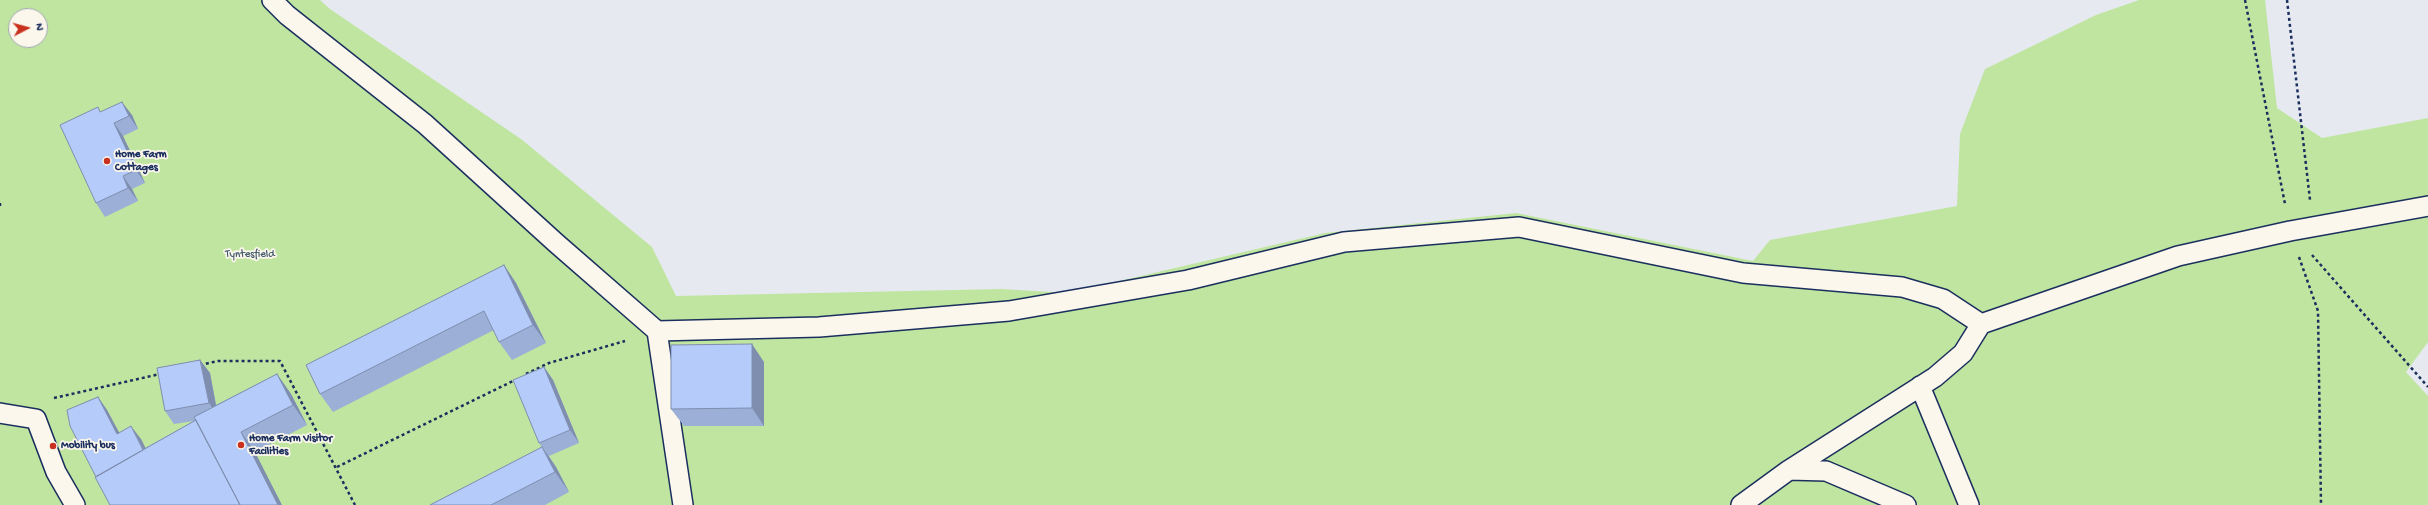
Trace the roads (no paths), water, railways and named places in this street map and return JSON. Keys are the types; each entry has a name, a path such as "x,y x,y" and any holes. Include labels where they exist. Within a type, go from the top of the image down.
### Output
{"lane":[{"path":"272,0 287,14 425,124 556,244 657,331 683,505"},
{"path":"1741,505 1789,470 1920,386 1963,353 1981,324 2178,256 2313,226 2428,206"},
{"path":"657,331 819,327 1009,310 1188,280 1344,242 1519,227 1743,273 1902,287 1943,299 1981,324"},
{"path":"1920,386 1969,505"},
{"path":"0,413 36,419 56,472 75,505"},
{"path":"1789,470 1826,471 1906,505"}],"place":[{"name":"Home Farm Cottages","path":"107,161"},
{"name":"Home Farm Visitor Facilities","path":"241,445"},
{"name":"Mobility bus","path":"53,446"}],"park label":[{"name":"Tyntesfield","path":"250,255"}]}
